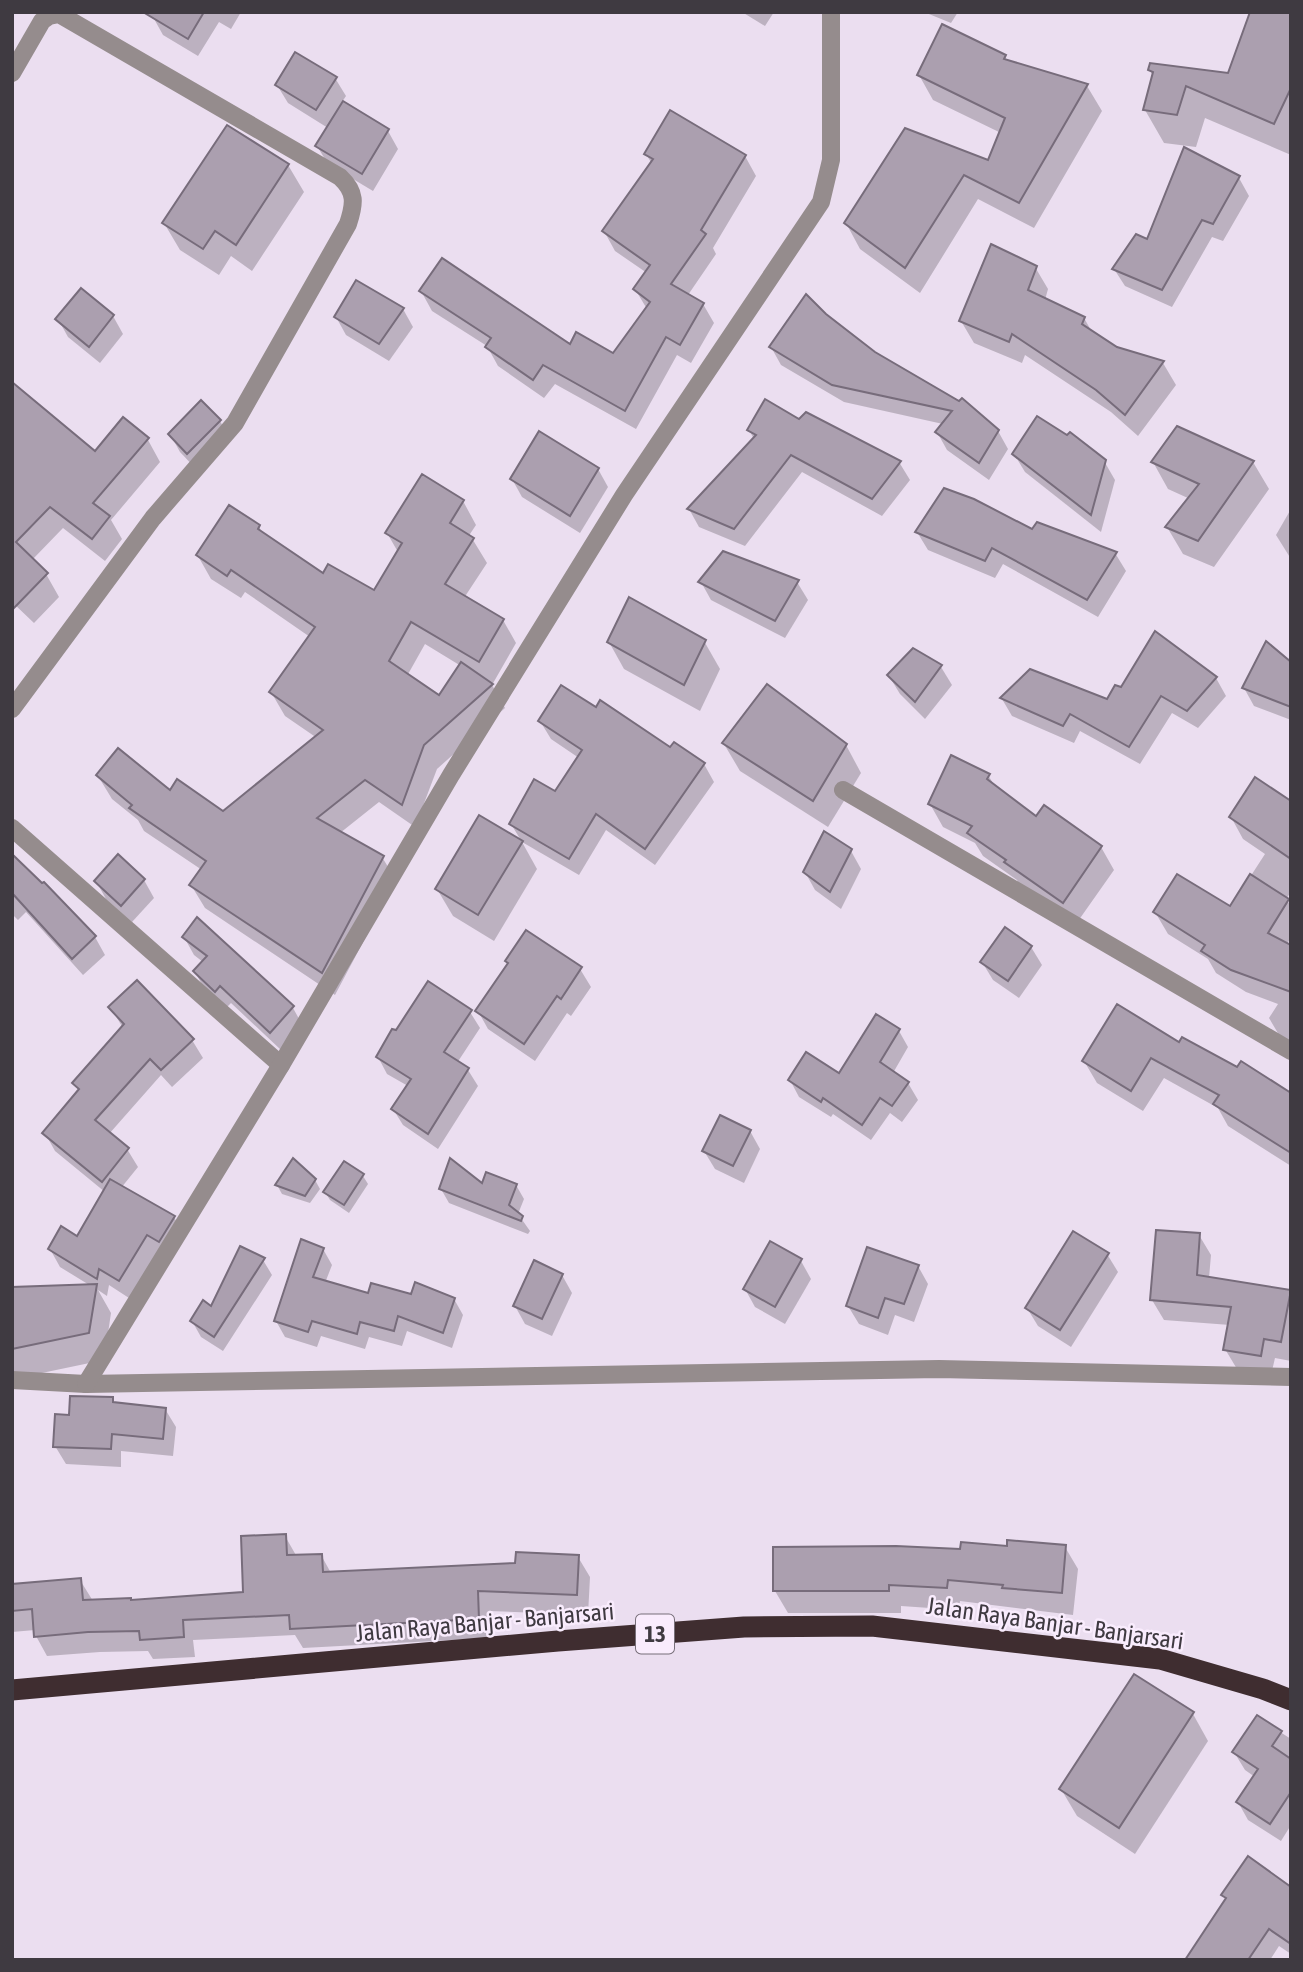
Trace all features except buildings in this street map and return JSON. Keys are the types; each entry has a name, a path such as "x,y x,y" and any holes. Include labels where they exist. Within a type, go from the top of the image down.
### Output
{"highway":[{"name":"Jalan Raya Banjar - Banjarsari","path":"12,1690 558,1641 744,1628 872,1626 1160,1658 1291,1700"}],"street":[{"path":"86,1384 281,1065 451,775 624,495 821,202 831,160 831,12"},
{"path":"12,73 42,21 49,16 60,14 340,177 351,187 353,198 348,224 235,423 153,518 75,628 18,689 12,709"},
{"path":"843,790 1291,1051"},
{"path":"12,828 281,1065"},
{"path":"12,1380 86,1384 939,1369 1291,1377"}]}
